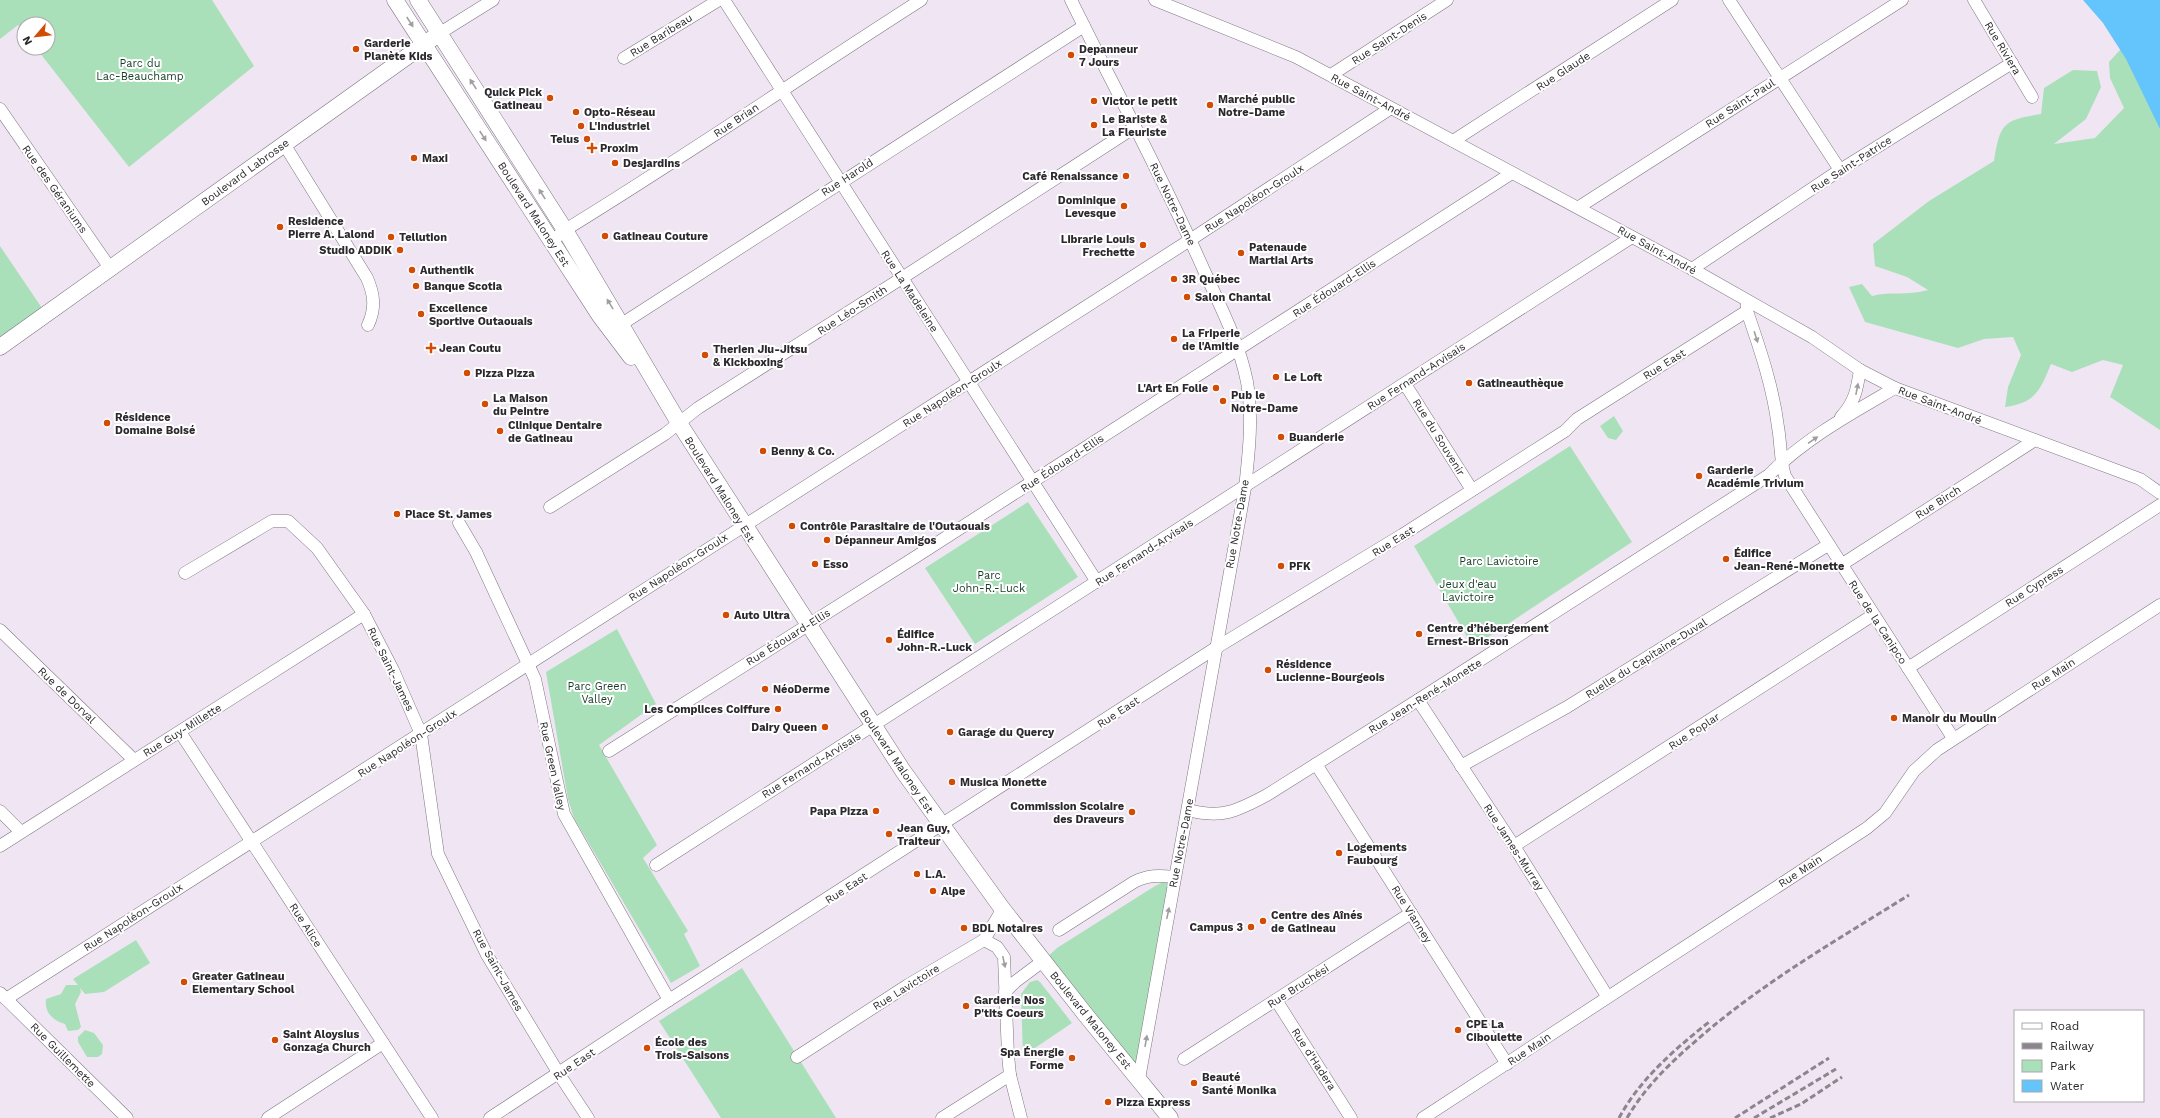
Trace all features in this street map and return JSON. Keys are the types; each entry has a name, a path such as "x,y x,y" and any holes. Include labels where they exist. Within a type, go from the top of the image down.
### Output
{"main road":[{"name":"Boulevard Maloney Est","path":"395,0 552,241 617,327 873,726 942,827 1043,961 1170,1118"},
{"name":"Boulevard Maloney Est","path":"418,0 566,230 617,327"},
{"name":"Boulevard Labrosse","path":"0,347 440,33"}],"street":[{"name":"Boulevard Labrosse","path":"440,33 492,0"},
{"name":"Rue Baribeau","path":"624,58 719,0"},
{"name":"Rue La Madeleine","path":"724,0 1097,582"},
{"name":"Rue Brian","path":"552,241 566,230 676,160 781,89 921,0"},
{"name":"Rue Notre-Dame","path":"1071,0 1190,240 1239,350 1247,382 1250,412 1250,445 1245,488 1214,649 1188,810 1174,877 1138,1079"},
{"name":"Rue Saint-André","path":"1155,0 1182,12 1275,47 1331,75 1692,269 1747,305 1812,337 1860,370 1895,388 2140,479 2160,493"},
{"name":"Rue Saint-Denis","path":"1331,75 1448,0"},
{"name":"Rue Glaude","path":"1453,141 1672,0"},
{"path":"1729,0 1840,170"},
{"name":"Rue Saint-Paul","path":"1579,207 1902,0"},
{"name":"Rue Riviera","path":"1974,0 2032,97"},
{"name":"Rue Harold","path":"617,327 840,181 1084,26"},
{"name":"Rue Saint-Patrice","path":"1692,269 1840,170 2012,63"},
{"name":"Rue Napoléon-Groulx","path":"3,996 421,734 743,525 1190,240 1391,108"},
{"name":"Rue des Géraniums","path":"0,110 110,268"},
{"name":"Rue Léo-Smith","path":"550,507 665,434 698,408 1135,127"},
{"path":"284,144 367,278 372,289 374,308 368,325"},
{"name":"Rue Édouard-Ellis","path":"609,751 1033,482 1512,173"},
{"name":"Rue Fernand-Arvisais","path":"656,865 1245,488 1632,237"},
{"name":"Rue de la Canipco","path":"1747,305 1769,378 1778,427 1781,462 1785,476 1953,738"},
{"name":"Rue East","path":"490,1118 669,1000 942,827 1214,649 1565,431 1577,419 1747,305"},
{"name":"Rue Jean-René-Monette","path":"1831,428 1851,407 1856,396 1860,370"},
{"name":"Rue du Souvenir","path":"1405,384 1472,490"},
{"name":"Rue Jean-René-Monette","path":"1188,810 1206,815 1234,812 1243,808 1418,700 1763,479 1781,462 1831,428 1895,388"},
{"name":"Rue Birch","path":"1841,564 2035,440"},
{"name":"Rue Cypress","path":"1908,668 2160,505"},
{"name":"Rue Saint-James","path":"185,573 272,520 288,521 318,548 364,614 393,670 421,734 438,854 487,955 558,1074 588,1118"},
{"name":"Rue Green Valley","path":"459,523 476,552 534,679 564,814 669,1000"},
{"name":"Ruelle du Capitaine-Duval","path":"1461,766 1567,707 1828,545"},
{"name":"Rue Main","path":"1423,1118 1507,1064 1607,996 1872,825 1889,808 1914,772 1953,738 2160,605"},
{"name":"Rue Guy-Millette","path":"0,846 364,614"},
{"name":"Rue Poplar","path":"1514,846 1873,615"},
{"name":"Rue de Dorval","path":"0,630 134,760"},
{"name":"Rue James-Murray","path":"1418,700 1514,846 1607,996"},
{"name":"Rue Alice","path":"180,732 432,1118"},
{"name":"Rue Vianney","path":"1316,764 1507,1064"},
{"path":"0,811 22,832"},
{"path":"1059,930 1134,882 1147,876 1158,875 1174,877"},
{"name":"Rue Lavictoire","path":"797,1057 908,985 984,940 1000,915 1001,907"},
{"name":"Rue Bruchési","path":"1184,1058 1411,913"},
{"path":"984,940 997,947 1004,957 1005,1023 1010,1075 1021,1118"},
{"path":"1005,992 1015,982 1043,961"},
{"name":"Rue Guillemette","path":"3,996 127,1118"},
{"name":"Rue d'Hadera","path":"1276,1000 1352,1118"},
{"path":"268,1118 383,1043"},
{"path":"942,1118 1010,1075"}],"green space":[{"name":"Parc du Lac-Beauchamp","path":"0,0 212,0 254,66 129,167 42,56 56,56 56,16 16,16 16,27 0,39"},
{"path":"2130,39 2160,111 2160,430 2110,397 2123,365 2103,360 2072,372 2051,364 2040,388 2030,399 2005,407 2008,387 2021,355 2013,337 1984,339 1958,348 1865,322 1849,287 1862,284 1872,296 1913,293 1928,290 1907,277 1875,266 1873,244 1929,201 1994,161 2001,131 2011,121 2041,114 2044,88 2073,70 2097,71 2101,87 2086,119 2054,144 2095,138 2124,108 2110,78 2109,62"},
{"path":"0,246 46,314 0,347"},
{"path":"1614,416 1623,431 1616,440 1608,438 1600,426"},
{"name":"Parc Lavictoire","path":"1570,446 1632,542 1473,647 1414,546"},
{"name":"Parc John-R.-Luck","path":"1028,502 1078,577 975,644 925,568"},
{"name":"Parc Green Valley","path":"617,629 656,704 599,745 657,845 643,858 688,931 684,934 700,966 671,983 574,818 568,799 546,672"},
{"path":"1174,877 1139,1079 1043,961 1057,948 1155,886"},
{"path":"136,940 150,963 104,992 85,994 80,988 81,992 75,1004 81,1027 78,1030 68,1031 65,1024 57,1021 51,1016 48,1012 46,999 61,994 66,985 78,985 73,979"},
{"path":"742,968 836,1118 721,1118 659,1021"},
{"path":"1037,980 1072,1023 1023,1056 1021,994 1030,982"},
{"path":"85,1030 94,1033 103,1045 102,1054 98,1057 87,1057 78,1042 78,1037"}],"water":[{"path":"2083,0 2160,0 2160,129 2126,59 2103,23"}],"railway":[{"path":"1627,1118 1650,1085 1668,1066 1722,1019 1800,963 1909,895"},
{"path":"1619,1118 1637,1090 1659,1066 1709,1022"},
{"path":"1735,1118 1829,1058"},
{"path":"1754,1118 1836,1069"},
{"path":"1770,1118 1801,1104 1842,1077"}],"place":[{"name":"Garderie Planète Kids","path":"356,49"},
{"name":"Depanneur 7 Jours","path":"1071,55"},
{"name":"Quick Pick Gatineau","path":"550,98"},
{"name":"Victor le petit","path":"1094,101"},
{"name":"Marché public Notre-Dame","path":"1210,105"},
{"name":"Opto-Réseau","path":"576,112"},
{"name":"Le Bariste & La Fleuriste","path":"1094,125"},
{"name":"L'Industriel","path":"581,126"},
{"name":"Telus","path":"587,139"},
{"name":"Proxim","path":"592,148"},
{"name":"Maxi","path":"414,158"},
{"name":"Desjardins","path":"615,163"},
{"name":"Café Renaissance","path":"1126,176"},
{"name":"Dominique Levesque","path":"1124,206"},
{"name":"Residence Pierre A. Lalond","path":"280,227"},
{"name":"Gatineau Couture","path":"605,236"},
{"name":"Tellution","path":"391,237"},
{"name":"Librarie Louis Frechette","path":"1143,245"},
{"name":"Studio ADDIK","path":"400,250"},
{"name":"Patenaude Martial Arts","path":"1241,253"},
{"name":"Authentik","path":"412,270"},
{"name":"3R Québec","path":"1174,279"},
{"name":"Banque Scotia","path":"416,286"},
{"name":"Salon Chantal","path":"1187,297"},
{"name":"Excellence Sportive Outaouais","path":"421,314"},
{"name":"La Friperie de l'Amitie","path":"1174,339"},
{"name":"Jean Coutu","path":"431,348"},
{"name":"Therien Jiu-Jitsu & Kickboxing","path":"705,355"},
{"name":"Pizza Pizza","path":"467,373"},
{"name":"Le Loft","path":"1276,377"},
{"name":"Gatineauthèque","path":"1469,383"},
{"name":"L'Art En Folie","path":"1216,388"},
{"name":"Pub le Notre-Dame","path":"1223,401"},
{"name":"La Maison du Peintre","path":"485,404"},
{"name":"Résidence Domaine Boisé","path":"107,423"},
{"name":"Clinique Dentaire de Gatineau","path":"500,431"},
{"name":"Buanderie","path":"1281,437"},
{"name":"Benny & Co.","path":"763,451"},
{"name":"Garderie Académie Trivium","path":"1699,476"},
{"name":"Place St. James","path":"397,514"},
{"name":"Contrôle Parasitaire de l'Outaouais","path":"792,526"},
{"name":"Dépanneur Amigos","path":"827,540"},
{"name":"Édifice Jean-René-Monette","path":"1726,559"},
{"name":"Esso","path":"815,564"},
{"name":"PFK","path":"1281,566"},
{"name":"Auto Ultra","path":"726,615"},
{"name":"Centre d’hébergement Ernest-Brisson","path":"1419,634"},
{"name":"Édifice John-R.-Luck","path":"889,640"},
{"name":"Résidence Lucienne-Bourgeois","path":"1268,670"},
{"name":"NéoDerme","path":"765,689"},
{"name":"Les Complices Coiffure","path":"778,709"},
{"name":"Manoir du Moulin","path":"1894,718"},
{"name":"Dairy Queen","path":"825,727"},
{"name":"Garage du Quercy","path":"950,732"},
{"name":"Musica Monette","path":"952,782"},
{"name":"Papa Pizza","path":"876,811"},
{"name":"Commission Scolaire des Draveurs","path":"1132,812"},
{"name":"Jean Guy, Traiteur","path":"889,834"},
{"name":"Logements Faubourg","path":"1339,853"},
{"name":"L.A.","path":"917,874"},
{"name":"Alpe","path":"933,891"},
{"name":"Centre des Aînés de Gatineau","path":"1263,921"},
{"name":"Campus 3","path":"1251,927"},
{"name":"BDL Notaires","path":"964,928"},
{"name":"Greater Gatineau Elementary School","path":"184,982"},
{"name":"Garderie Nos P'tits Coeurs","path":"966,1006"},
{"name":"CPE La Ciboulette","path":"1458,1030"},
{"name":"Saint Aloysius Gonzaga Church","path":"275,1040"},
{"name":"École des Trois-Saisons","path":"647,1048"},
{"name":"Spa Énergie Forme","path":"1072,1058"},
{"name":"Beauté Santé Monika","path":"1194,1083"},
{"name":"Pizza Express","path":"1108,1102"}],"park label":[{"name":"Jeux d'eau Lavictoire","path":"1468,590"}]}
